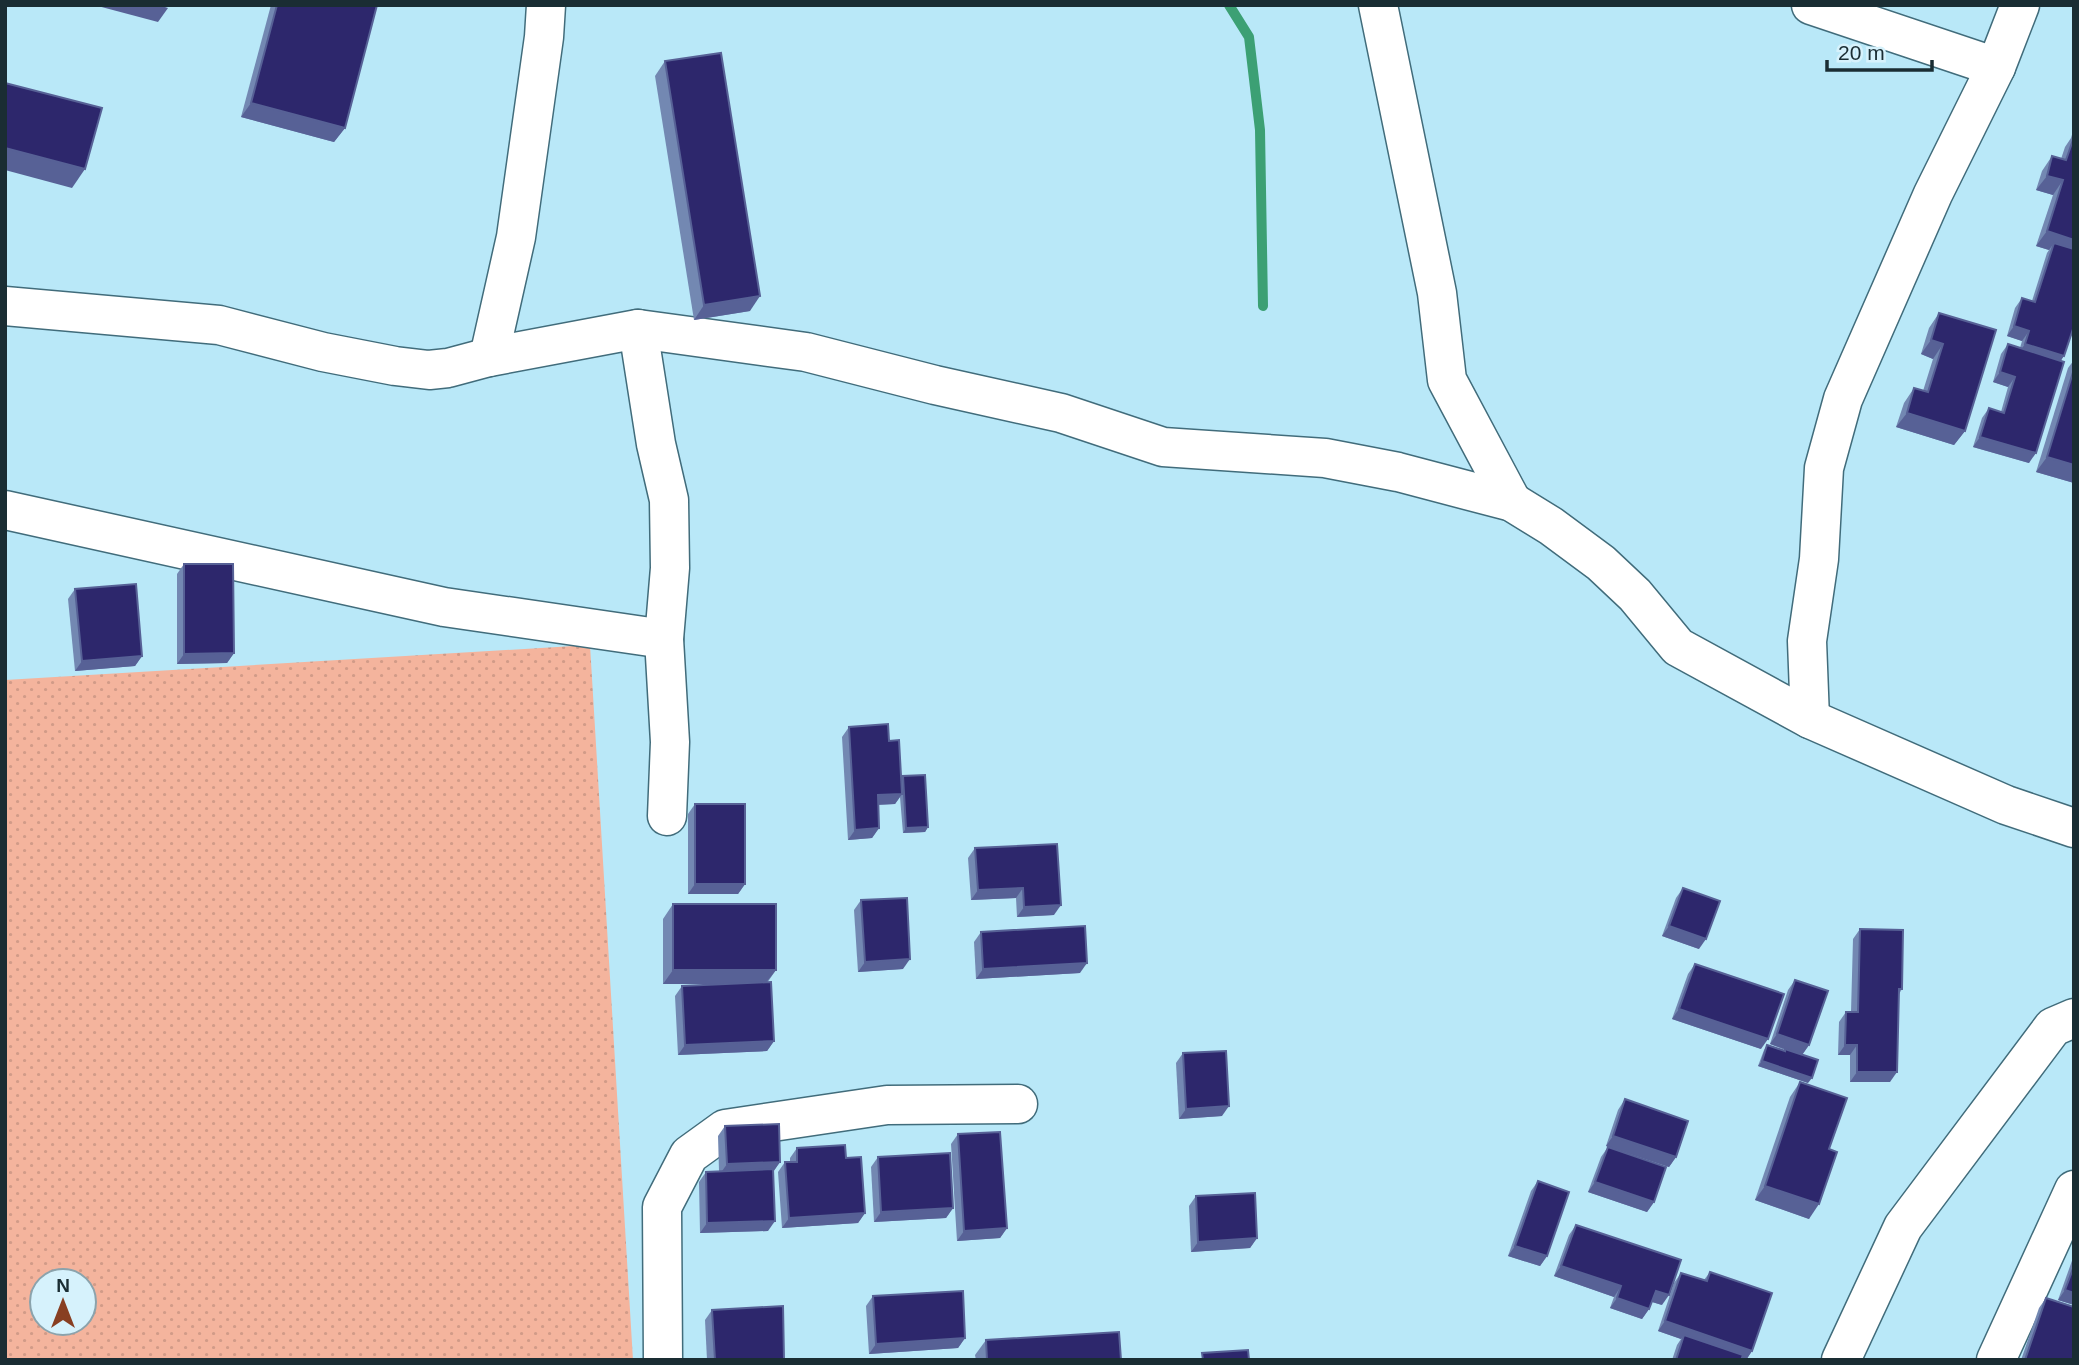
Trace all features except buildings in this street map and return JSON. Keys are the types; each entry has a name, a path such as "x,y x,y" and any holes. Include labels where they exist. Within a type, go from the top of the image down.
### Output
{"street":[{"path":"489,357 516,237 544,37 546,5"},
{"path":"1378,5 1437,293 1447,380 1512,502"},
{"path":"1811,5 1996,67"},
{"path":"1810,719 1807,641 1819,559 1824,468 1843,399 1933,194 1996,67 2020,5"},
{"path":"5,306 219,325 323,352 418,369 448,369 489,357 638,329 806,352 934,385 1061,413 1163,447 1325,458 1398,472 1512,502 1551,526 1601,563 1635,595 1678,647 1810,719 2006,805 2074,828"},
{"path":"638,329 656,444 669,500 670,568 664,639 670,742 667,817"},
{"path":"5,510 443,607 664,639"},
{"path":"1841,1360 1903,1227 2053,1027 2074,1017"},
{"path":"663,1360 662,1207 689,1155 725,1129 887,1105 1018,1104"},
{"path":"1996,1360 2074,1190"}],"shaded area":[{"path":"590,645 633,1360 5,1360 5,680"}],"waterway":[{"path":"1229,5 1249,37 1260,130 1263,306"}]}
